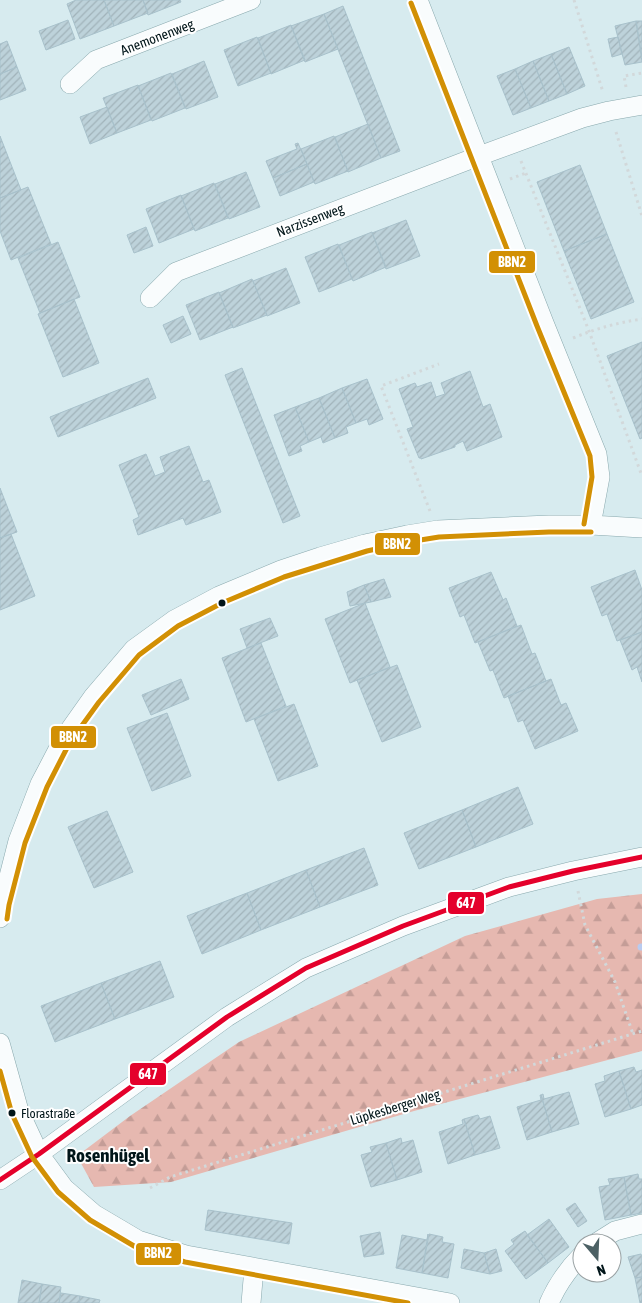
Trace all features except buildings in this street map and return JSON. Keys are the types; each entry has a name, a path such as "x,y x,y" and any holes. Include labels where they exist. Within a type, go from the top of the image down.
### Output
{"street":[{"name":"Anemonenweg","path":"70,84 96,60 251,0"},
{"path":"418,0 540,314 597,454 600,477 591,525"},
{"name":"Narzissenweg","path":"150,298 176,272 582,118 642,105"},
{"path":"0,918 18,841 40,784 69,732 93,697 134,649 174,620 219,596 281,570 365,544 407,535 438,530 549,525 642,528"},
{"path":"0,1180 39,1154 227,1016 306,968 403,926 508,887 642,857"},
{"path":"0,1042 19,1111 39,1154 64,1188 94,1214 138,1240 186,1255 450,1303"},
{"path":"612,1233 642,1224"},
{"path":"549,1303 572,1265"},
{"path":"251,1303 254,1268"}],"path":[{"path":"574,0 642,216"},
{"path":"514,143 589,331 642,476"},
{"path":"573,338 616,323 642,319"},
{"path":"438,530 381,386 439,364"},
{"path":"573,871 585,926 615,982 633,1034"},
{"name":"Lüpkesberger Weg","path":"150,1188 170,1177 642,1031"}],"green space":[{"path":"642,894 642,1051 414,1111 171,1182 94,1187 77,1156 130,1116 239,1042 465,936 597,899"}],"transit line":[{"name":"BBN2","path":"411,3 537,326 590,456 592,477 584,524"},
{"name":"BBN2","path":"7,919 25,843 47,787 70,742 99,702 139,655 178,626 222,603 284,577 367,551 439,537 591,532"},
{"name":"647","path":"0,1180 39,1154 227,1017 306,968 403,926 509,887 573,871 642,857"},
{"name":"BBN2","path":"0,1071 12,1114 32,1157 58,1192 90,1220 134,1246 185,1262 408,1303"}],"place":[{"name":"Florastraße","path":"12,1113"}],"district":[{"name":"Rosenhügel","path":"108,1155"}]}
